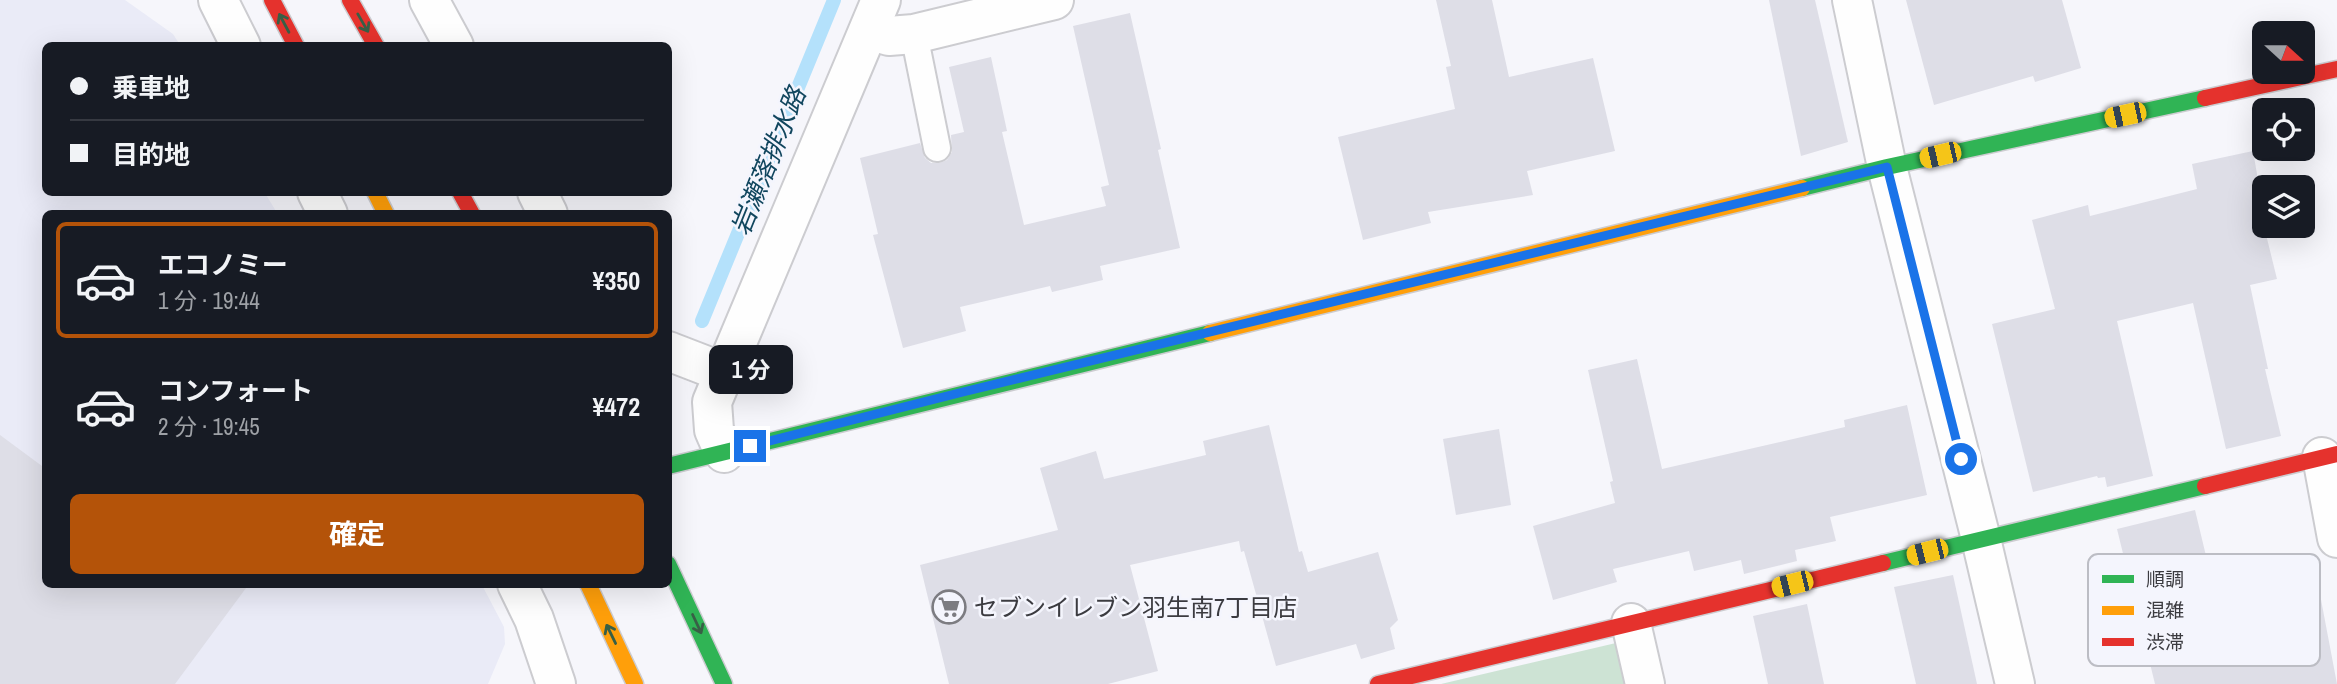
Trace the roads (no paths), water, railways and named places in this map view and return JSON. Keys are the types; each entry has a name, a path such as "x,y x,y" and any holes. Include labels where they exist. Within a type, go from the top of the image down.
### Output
{"street":[{"path":"218,0 239,42"},
{"path":"272,0 294,42"},
{"path":"351,0 374,42"},
{"path":"429,0 452,42"},
{"path":"875,15 889,36 915,34 1054,0"},
{"path":"1852,0 1887,167 2015,684"},
{"path":"724,453 715,430 712,402 875,15"},
{"path":"672,465 1887,167 2337,69"},
{"path":"672,353 724,373"},
{"path":"1378,684 2330,456 2337,538"},
{"path":"672,573 724,684"},
{"path":"519,588 534,619 556,684"},
{"path":"589,588 635,684"},
{"path":"1631,623 1645,684"}],"lane":[{"path":"915,34 937,148"}],"waterway":[{"name":"岩瀬落排水路","path":"702,321 834,0"}],"place":[{"name":"セブンイレブン羽生南7丁目店","path":"949,607"}]}
